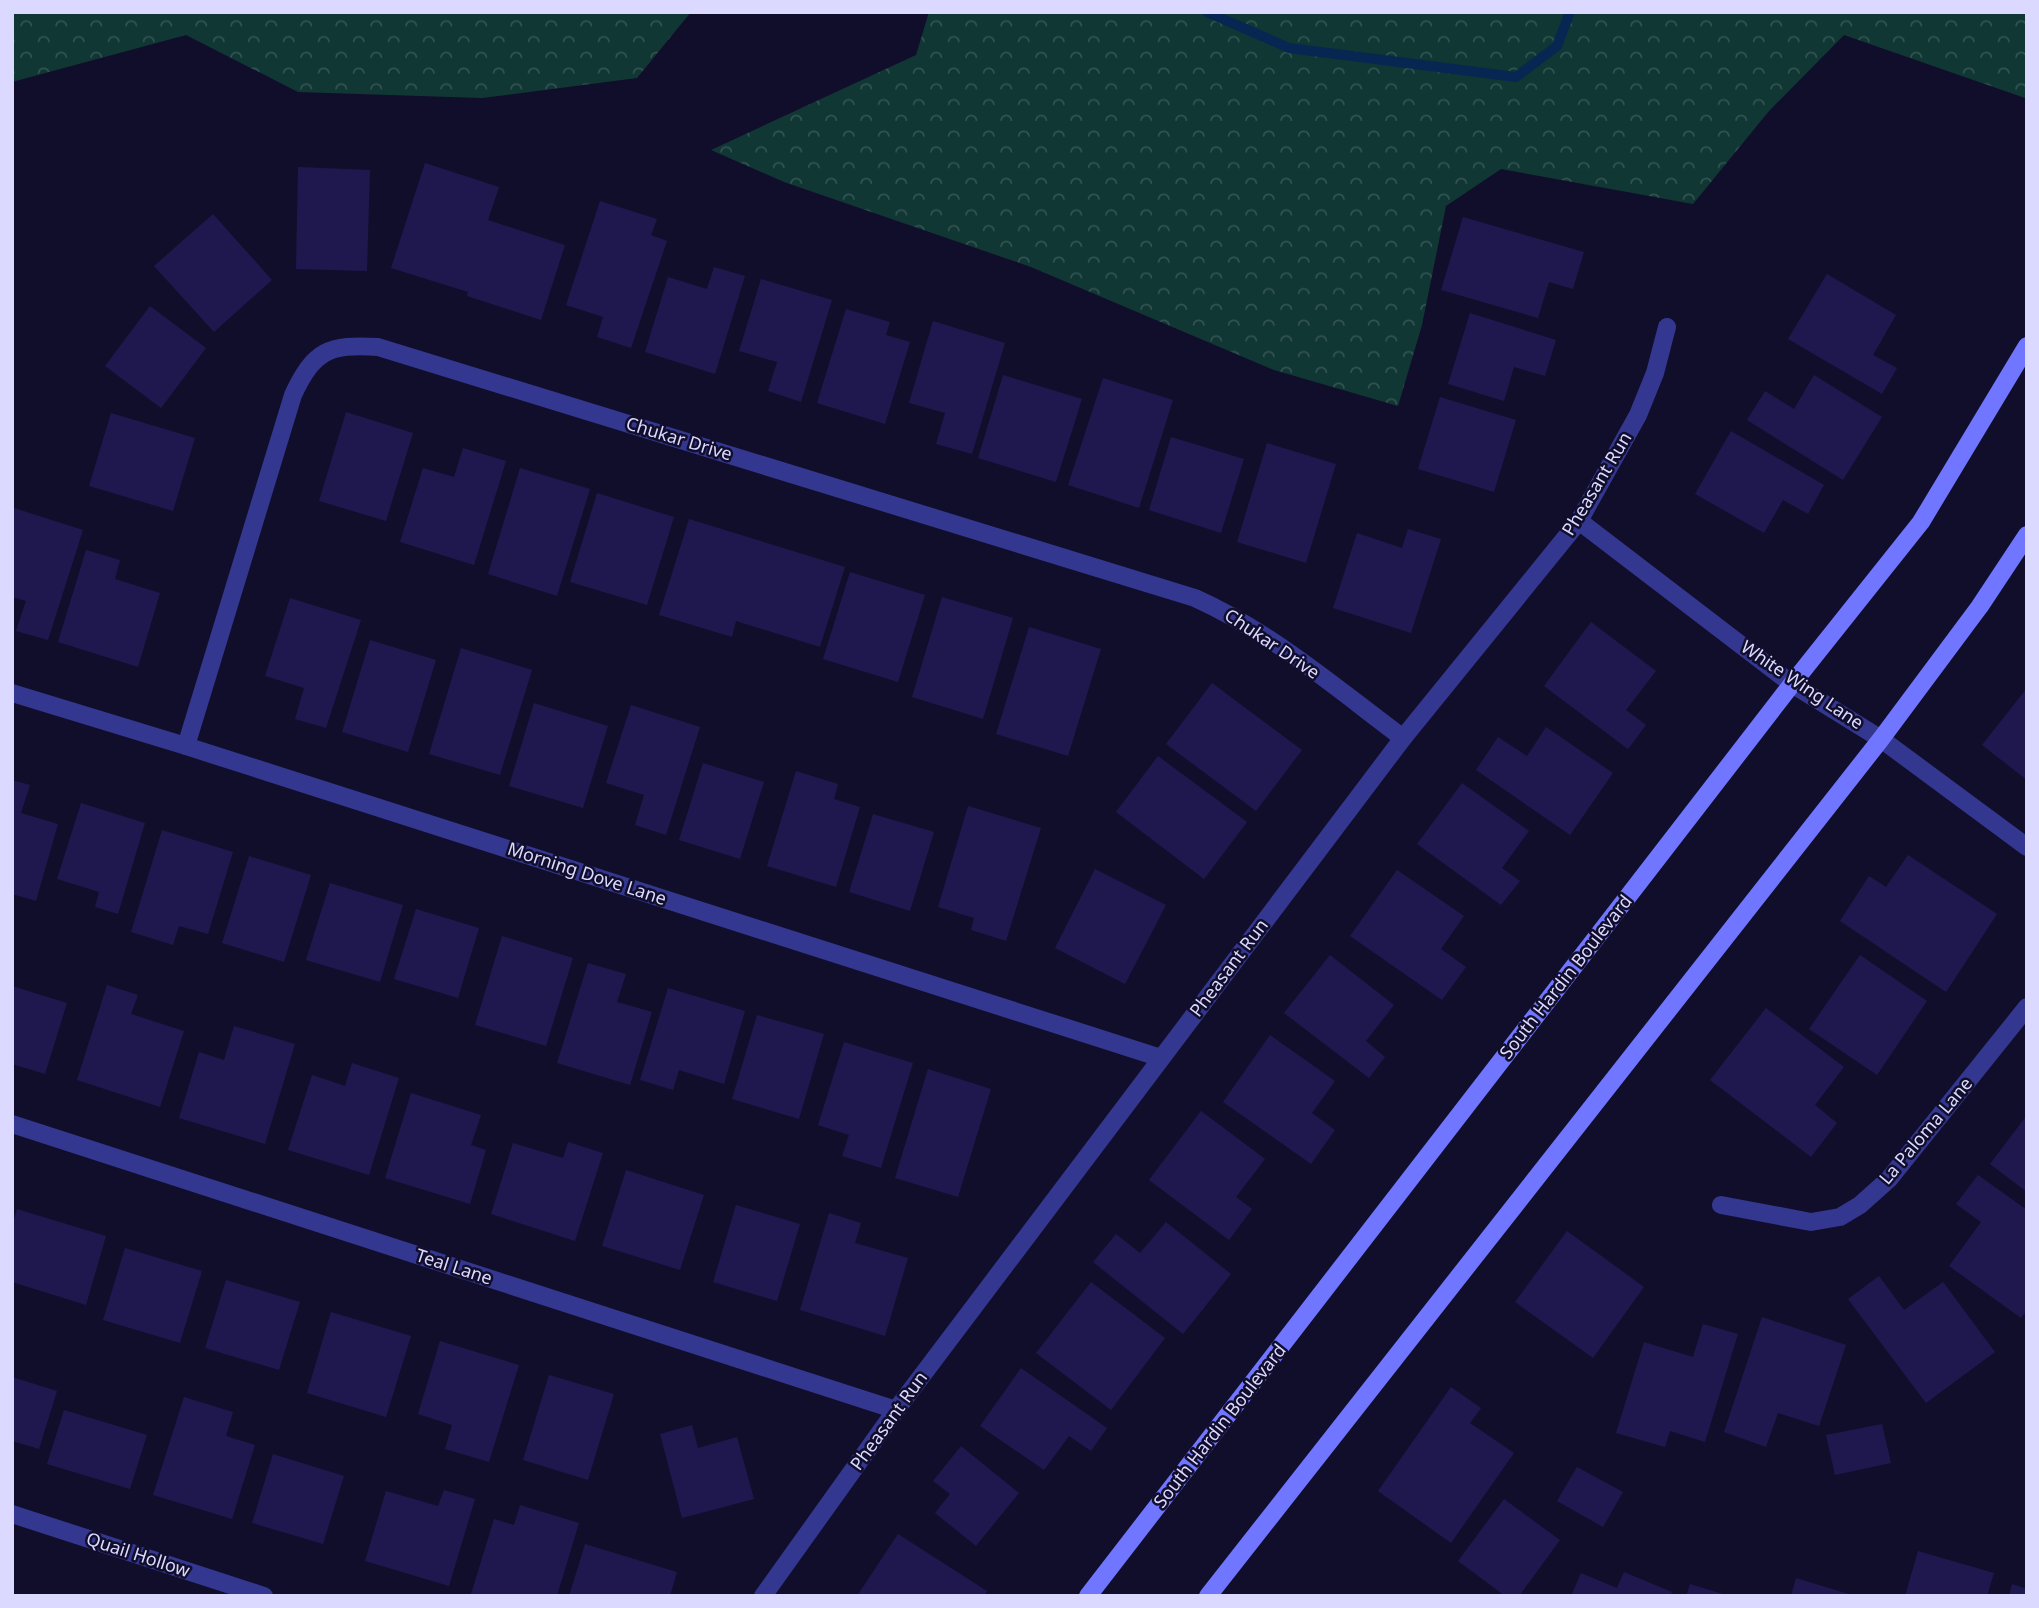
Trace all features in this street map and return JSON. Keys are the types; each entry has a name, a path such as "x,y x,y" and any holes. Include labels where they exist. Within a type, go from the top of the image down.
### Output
{"main road":[{"name":"South Hardin Boulevard","path":"1088,1596 1792,684 1921,522 2027,346"},
{"path":"1208,1596 1881,738 1980,606 2027,535"}],"street":[{"name":"Pheasant Run","path":"763,1596 896,1410 1403,737 1579,521 1638,415 1655,373 1667,327"},
{"name":"Chukar Drive","path":"186,746 293,395 304,370 327,350 354,345 378,346 1195,598 1228,613 1267,637 1403,737"},
{"name":"White Wing Lane","path":"1579,521 1792,684 1881,738 2027,847"},
{"name":"Morning Dove Lane","path":"12,694 186,746 1161,1058"},
{"name":"La Paloma Lane","path":"1721,1205 1811,1222 1840,1217 1860,1205 1889,1179 2027,1007"},
{"name":"Teal Lane","path":"12,1124 896,1410"},
{"name":"Quail Hollow","path":"12,1514 264,1596"}],"green space":[{"path":"12,12 691,12 637,78 482,98 298,92 186,35 12,82"},
{"path":"929,12 2027,12 2027,95 2025,98 1844,35 1769,111 1693,204 1501,169 1446,206 1422,325 1398,406 1274,370 1031,267 784,182 711,150 916,55"}],"building":[{"path":"425,163 499,187 488,220 565,245 541,320 467,296 468,292 391,268"},
{"path":"298,167 370,170 367,271 296,269"},
{"path":"600,201 657,219 651,235 667,241 631,348 597,337 603,317 566,305"},
{"path":"213,214 272,280 214,332 154,266"},
{"path":"1463,217 1584,252 1573,289 1549,282 1538,318 1441,290"},
{"path":"714,267 745,276 715,374 645,352 668,277 707,289"},
{"path":"1827,274 1896,315 1873,355 1897,368 1882,394 1788,339"},
{"path":"761,279 832,300 801,402 768,391 777,362 739,351"},
{"path":"150,306 206,348 161,408 105,366"},
{"path":"846,309 890,322 886,335 910,342 885,424 817,403"},
{"path":"1470,313 1556,340 1545,376 1514,367 1504,401 1448,384"},
{"path":"933,321 1005,343 972,454 936,444 945,413 909,403"},
{"path":"1003,375 1082,399 1056,482 978,458"},
{"path":"1814,375 1882,417 1843,480 1747,420 1765,391 1794,409"},
{"path":"1103,378 1173,400 1139,508 1068,485"},
{"path":"1440,397 1516,420 1494,492 1418,469"},
{"path":"346,412 413,433 386,521 319,501"},
{"path":"111,413 195,438 173,511 89,486"},
{"path":"1731,431 1824,485 1808,514 1783,500 1764,533 1695,494"},
{"path":"1171,437 1244,459 1221,533 1149,510"},
{"path":"1267,443 1336,464 1306,563 1237,542"},
{"path":"463,448 506,461 474,565 400,542 423,468 454,477"},
{"path":"520,468 590,489 557,596 488,574"},
{"path":"597,493 674,517 647,605 570,582"},
{"path":"14,508 83,530 48,640 16,631 26,601 12,597"},
{"path":"689,519 845,567 820,647 736,621 732,637 659,615"},
{"path":"1408,529 1441,539 1411,633 1333,608 1357,533 1402,548"},
{"path":"86,550 120,560 115,579 160,593 138,667 58,642"},
{"path":"850,572 925,595 898,682 823,659"},
{"path":"942,597 1013,618 983,719 912,697"},
{"path":"290,598 361,620 326,728 295,719 304,688 265,676"},
{"path":"1591,622 1656,671 1626,710 1646,725 1628,749 1544,686"},
{"path":"1029,627 1101,649 1068,756 996,734"},
{"path":"370,640 436,660 408,752 342,732"},
{"path":"461,648 532,670 500,775 429,754"},
{"path":"1212,683 1302,750 1256,811 1166,744"},
{"path":"2027,688 2027,780 1982,745"},
{"path":"534,703 608,726 583,808 509,786"},
{"path":"631,705 700,727 666,835 635,825 644,795 606,783"},
{"path":"1546,727 1613,773 1570,835 1476,770 1498,737 1527,756"},
{"path":"1158,756 1247,822 1204,879 1116,812"},
{"path":"703,763 764,782 740,859 679,840"},
{"path":"796,771 838,784 834,799 860,807 836,887 767,866"},
{"path":"12,780 30,785 21,813 58,824 36,901 12,894"},
{"path":"1462,783 1529,831 1502,868 1520,881 1501,905 1417,844"},
{"path":"81,803 145,823 118,914 95,907 99,892 57,879"},
{"path":"968,806 1041,828 1006,941 971,930 974,918 938,907"},
{"path":"873,814 934,832 910,911 849,892"},
{"path":"162,830 233,852 208,934 179,926 173,945 131,932"},
{"path":"1908,855 1997,914 1946,992 1840,921 1869,876 1886,887"},
{"path":"249,856 311,875 284,962 222,943"},
{"path":"1095,869 1166,905 1125,984 1055,948"},
{"path":"1397,870 1464,916 1441,949 1466,967 1442,1000 1350,936"},
{"path":"330,883 403,905 380,982 306,960"},
{"path":"416,909 479,928 458,998 394,979"},
{"path":"502,936 573,958 546,1046 475,1025"},
{"path":"1330,955 1394,1005 1366,1041 1385,1057 1369,1078 1284,1013"},
{"path":"1860,955 1927,1001 1877,1075 1809,1029"},
{"path":"588,963 626,974 617,1002 652,1012 630,1085 557,1063"},
{"path":"107,985 138,995 131,1014 184,1031 160,1107 77,1080"},
{"path":"12,986 67,1003 45,1074 12,1064"},
{"path":"668,988 745,1011 724,1084 679,1070 673,1090 640,1080"},
{"path":"1766,1008 1844,1067 1815,1105 1837,1123 1811,1157 1710,1080"},
{"path":"757,1015 824,1034 799,1119 732,1099"},
{"path":"234,1026 295,1044 265,1144 179,1118 199,1052 224,1060"},
{"path":"1270,1035 1335,1081 1312,1113 1335,1130 1311,1164 1223,1102"},
{"path":"844,1042 913,1063 881,1168 842,1156 849,1135 818,1125"},
{"path":"352,1063 399,1078 369,1175 288,1150 312,1075 345,1086"},
{"path":"928,1069 991,1089 958,1197 895,1178"},
{"path":"411,1093 481,1115 471,1145 486,1150 470,1204 385,1178"},
{"path":"1201,1111 1265,1159 1236,1197 1252,1209 1229,1240 1149,1180"},
{"path":"2027,1115 2027,1192 1990,1164"},
{"path":"568,1142 603,1153 575,1241 491,1214 513,1143 563,1158"},
{"path":"626,1170 704,1195 680,1270 602,1246"},
{"path":"1978,1175 2027,1210 2027,1310 2021,1318 1949,1266 1981,1222 1956,1204"},
{"path":"736,1205 800,1224 777,1301 713,1282"},
{"path":"17,1209 106,1236 86,1305 12,1282 12,1226"},
{"path":"829,1213 861,1223 855,1243 908,1258 885,1336 800,1310"},
{"path":"1166,1222 1231,1274 1183,1334 1093,1262 1116,1234 1140,1253"},
{"path":"1567,1231 1644,1287 1593,1358 1515,1302"},
{"path":"125,1248 202,1271 180,1343 103,1320"},
{"path":"1879,1276 1904,1310 1943,1282 1995,1352 1926,1403 1848,1299"},
{"path":"226,1280 300,1302 279,1370 205,1348"},
{"path":"1091,1282 1165,1338 1111,1410 1036,1353"},
{"path":"331,1312 411,1336 386,1417 307,1393"},
{"path":"1762,1317 1846,1345 1819,1426 1778,1413 1766,1447 1724,1432"},
{"path":"1703,1324 1738,1334 1705,1442 1670,1431 1665,1447 1616,1433 1644,1342 1693,1357"},
{"path":"440,1341 519,1365 489,1462 445,1449 452,1425 418,1414"},
{"path":"1021,1368 1107,1428 1091,1451 1069,1436 1044,1470 980,1426"},
{"path":"549,1375 614,1394 588,1480 523,1460"},
{"path":"12,1377 57,1391 39,1449 12,1441"},
{"path":"1451,1387 1481,1408 1470,1423 1514,1453 1451,1543 1378,1491"},
{"path":"184,1397 233,1412 226,1436 255,1445 232,1519 153,1495"},
{"path":"64,1410 147,1435 130,1489 47,1464"},
{"path":"1882,1424 1891,1463 1835,1475 1826,1435"},
{"path":"692,1425 698,1448 737,1437 754,1499 682,1518 660,1434"},
{"path":"961,1446 1019,1493 976,1546 935,1513 950,1494 933,1481"},
{"path":"273,1454 344,1476 323,1544 252,1523"},
{"path":"1577,1467 1623,1492 1603,1527 1557,1501"},
{"path":"444,1490 475,1499 449,1586 365,1561 386,1491 438,1506"},
{"path":"1504,1499 1560,1540 1519,1596 1505,1596 1458,1561"},
{"path":"520,1505 579,1523 557,1596 471,1594 494,1519 514,1525"},
{"path":"898,1534 987,1591 984,1596 857,1596"},
{"path":"585,1544 677,1572 670,1596 569,1596"},
{"path":"1918,1551 1994,1573 1987,1596 1905,1596"},
{"path":"1624,1572 1672,1592 1670,1596 1571,1596 1581,1573 1617,1588"},
{"path":"1796,1578 1852,1595 1852,1596 1791,1596"},
{"path":"1690,1584 1726,1595 1726,1596 1686,1596"},
{"path":"2012,1584 2027,1589 2027,1596 2009,1596"}],"waterway":[{"path":"1207,12 1289,48 1516,77 1557,46 1570,12"}]}
